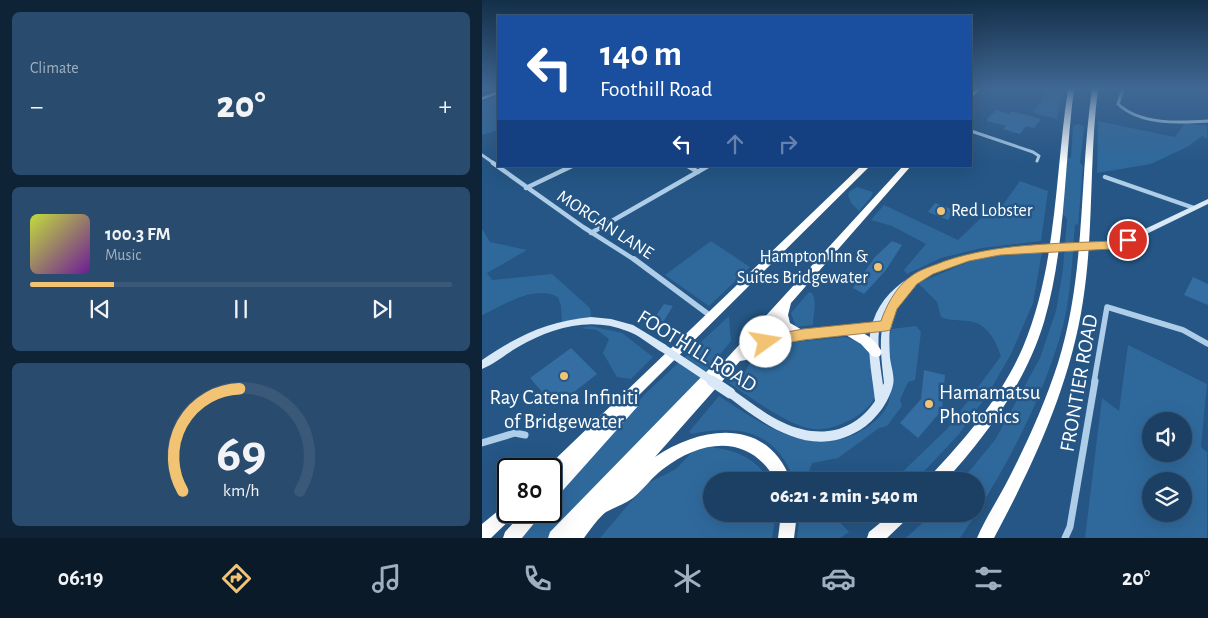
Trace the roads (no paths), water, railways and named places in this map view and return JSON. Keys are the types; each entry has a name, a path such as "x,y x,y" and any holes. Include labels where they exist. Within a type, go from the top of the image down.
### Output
{"highway":[{"path":"944,472 959,456 993,412 1018,371 1034,334 1049,276 1068,114"},
{"path":"985,538 1024,464 1048,406 1069,342 1081,278 1093,114"},
{"path":"562,462 865,167"},
{"path":"573,538 906,167"},
{"path":"789,298 782,315 782,323 788,330 803,334"},
{"path":"556,538 757,325 769,320"},
{"path":"731,362 766,342 803,334 880,327"},
{"path":"845,330 865,340 876,352"},
{"path":"562,482 638,397 656,371"},
{"path":"599,509 626,494 670,455 688,446 708,440 733,439 756,446 773,462 779,472"},
{"path":"482,535 497,521"},
{"path":"786,538 788,522"},
{"path":"875,538 893,522"},
{"path":"510,538 524,523"}],"street":[{"path":"1136,114 1162,120 1208,121"},
{"path":"972,130 1033,152 1039,156 1037,161"},
{"name":"MORGAN LANE","path":"483,158 591,232 630,256 712,317"},
{"path":"526,188 570,167"},
{"path":"690,167 698,172"},
{"path":"591,232 706,167"},
{"path":"1105,176 1194,208"},
{"name":"FOOTHILL ROAD","path":"880,401 876,352 880,327 913,280 929,271 967,258 1000,251 1102,246 1128,240 1208,201"},
{"name":"FRONTIER ROAD","path":"1066,538 1070,527 1107,307 1183,330 1208,344"},
{"name":"FOOTHILL ROAD","path":"482,364 511,345 536,333 564,324 595,321 621,325 631,328 663,348 788,430 819,437 844,434 855,429 872,415 880,401 889,384 880,327"},
{"path":"482,443 516,433 525,435"}],"place":[{"name":"Red Lobster","path":"941,211"},
{"name":"Hampton Inn & Suites Bridgewater","path":"878,267"},
{"name":"Ray Catena Infiniti of Bridgewater","path":"564,376"},
{"name":"Hamamatsu Photonics","path":"929,404"}]}
